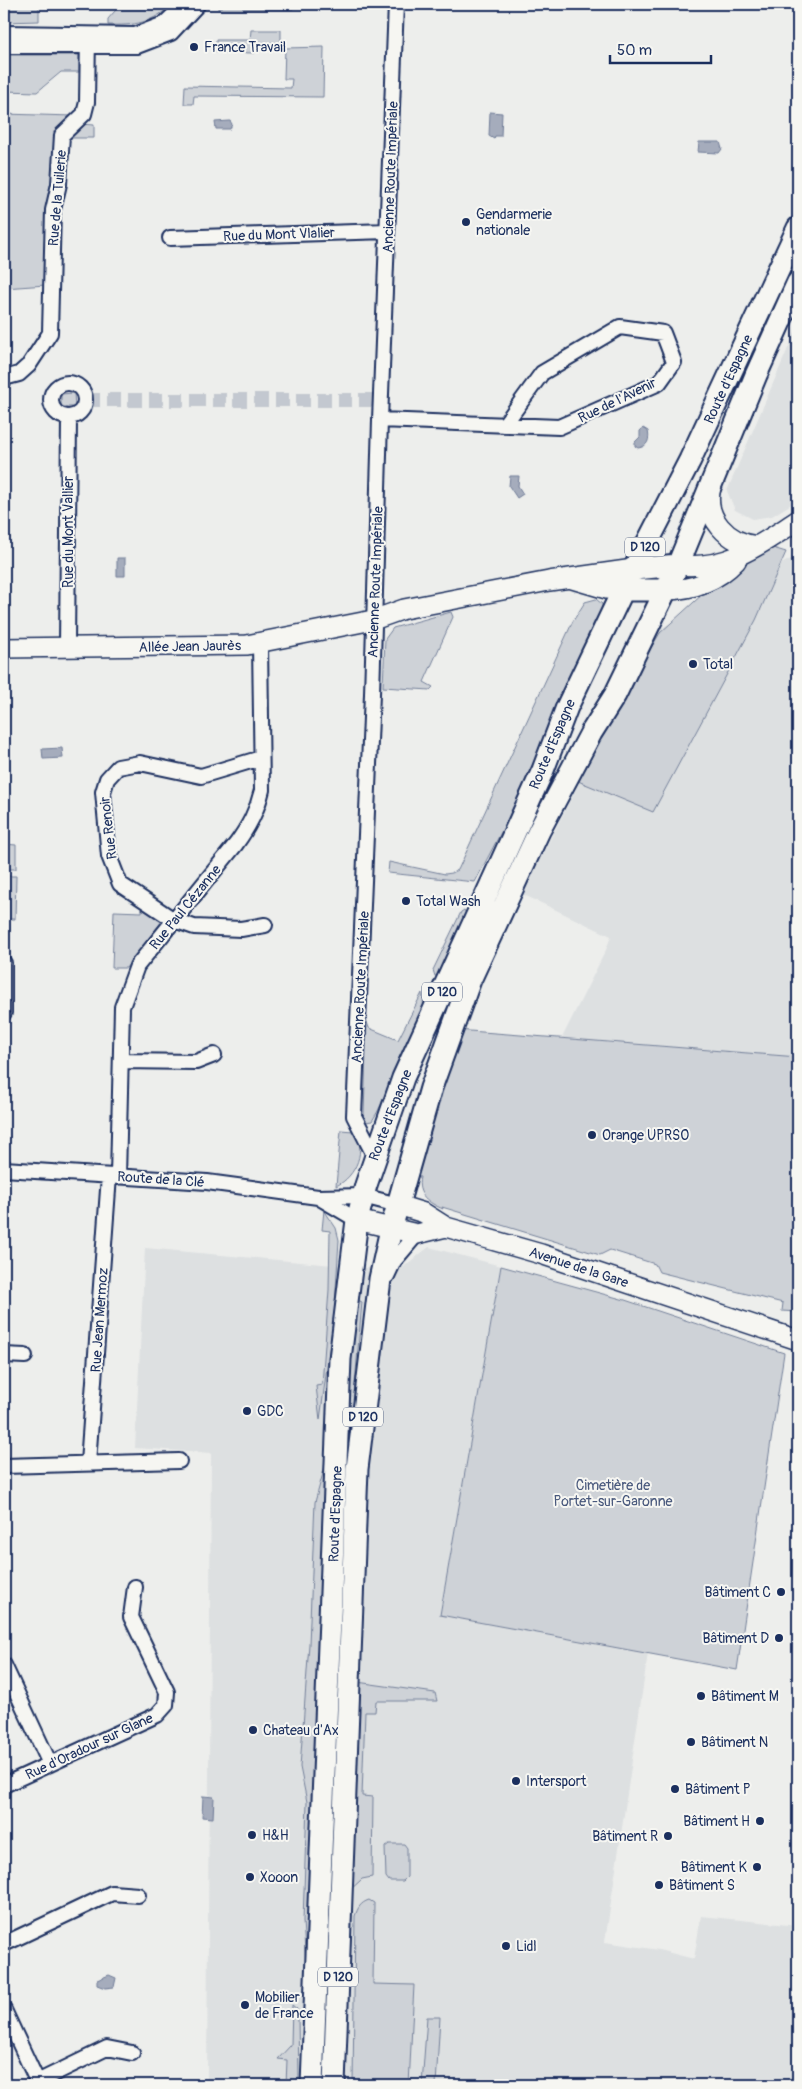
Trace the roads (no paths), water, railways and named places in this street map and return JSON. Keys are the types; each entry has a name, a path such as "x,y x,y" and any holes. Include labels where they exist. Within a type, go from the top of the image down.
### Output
{"main road":[{"name":"Route d'Espagne","path":"312,2085 340,1359 357,1220 364,1190 374,1155 403,1078 543,770 567,707 623,590 690,460 798,228"},
{"name":"Route d'Espagne","path":"334,2085 357,1470 378,1292 392,1228 431,1088 470,980 539,831 591,733 614,695 678,565 756,375 798,282"},
{"path":"634,568 678,565"},
{"path":"623,590 665,590"}],"street":[{"path":"4,46 135,35 164,24 185,4"},
{"path":"4,33 137,46 171,33 198,4"},
{"name":"Ancienne Route Impériale","path":"374,1155 354,1116 372,694 373,620 396,4"},
{"name":"Rue de la Tuilerie","path":"4,378 19,374 29,365 50,333 53,210 59,184 62,135 84,114 87,102 88,40"},
{"name":"Rue du Mont Vlalier","path":"170,238 388,230"},
{"name":"Rue de l'Avenir","path":"380,420 559,428 659,383 674,362 663,333 620,327 542,373 504,425"},
{"name":"Rue du Mont Vallier","path":"67,647 68,418"},
{"path":"712,481 709,500 714,519 719,527 740,542 757,546"},
{"path":"678,565 705,566 740,556 798,520"},
{"path":"665,590 679,590 705,583 727,571 740,556"},
{"name":"Allée Jean Jaurès","path":"4,648 225,646 260,643 373,620 404,608 549,581 634,568"},
{"name":"Allée Jean Jaurès","path":"568,578 606,589 623,590"},
{"name":"Rue Paul Cézanne","path":"114,1176 122,1061 122,1007 137,966 250,825 258,807 262,790 260,643"},
{"name":"Rue Renoir","path":"261,758 201,776 140,763 118,767 107,779 103,792 109,856 120,884 174,920 194,927 241,929 265,925"},
{"path":"4,964 4,1013"},
{"path":"122,1061 196,1062 214,1055"},
{"name":"Route de la Clé","path":"4,1169 248,1186 318,1197 364,1190"},
{"name":"Rue Jean Mermoz","path":"88,1463 114,1176"},
{"path":"364,1190 398,1205 424,1213 446,1227"},
{"name":"Route de la Clé","path":"318,1197 357,1220"},
{"name":"Avenue de la Gare","path":"357,1220 417,1234 446,1227 541,1254 798,1340"},
{"name":"Route d'Espagne","path":"378,1292 394,1261 417,1234"},
{"path":"4,1355 26,1356"},
{"path":"4,1466 179,1460"},
{"name":"Rue d'Oradour sur Glane","path":"4,1785 157,1715 166,1705 167,1692 132,1617 136,1587"},
{"path":"4,1665 50,1764"},
{"path":"4,1944 112,1893 138,1895"},
{"path":"6,2020 38,2084 107,2048 132,2053"}],"water":[{"path":"490,112 502,113 501,136 495,136 494,139 489,136"},
{"path":"230,121 232,124 230,129 216,129 215,122"},
{"path":"699,142 720,142 722,149 719,153 698,152"},
{"path":"643,428 648,431 649,437 644,446 638,448 635,446 635,442 640,437 640,431"},
{"path":"510,476 519,476 518,486 523,494 517,498 509,486"},
{"path":"117,558 125,558 125,576 117,576"},
{"path":"62,748 63,758 43,759 42,749"},
{"path":"203,1796 214,1797 213,1818 202,1817"},
{"path":"109,1975 116,1978 114,1987 105,1988 97,1985 97,1980"}],"tunnel":[{"path":"86,400 381,400"}],"place":[{"name":"France Travail","path":"194,47"},
{"name":"Gendarmerie nationale","path":"466,222"},
{"name":"Total","path":"693,664"},
{"name":"Total Wash","path":"406,901"},
{"name":"Orange UPRSO","path":"592,1135"},
{"name":"GDC","path":"247,1411"},
{"name":"Bâtiment C","path":"781,1592"},
{"name":"Bâtiment D","path":"779,1638"},
{"name":"Bâtiment M","path":"701,1696"},
{"name":"Chateau d'Ax","path":"253,1730"},
{"name":"Bâtiment N","path":"691,1742"},
{"name":"Intersport","path":"516,1781"},
{"name":"Bâtiment P","path":"675,1789"},
{"name":"Bâtiment H","path":"760,1821"},
{"name":"H&H","path":"252,1835"},
{"name":"Bâtiment R","path":"668,1836"},
{"name":"Bâtiment K","path":"757,1867"},
{"name":"Xooon","path":"250,1877"},
{"name":"Bâtiment S","path":"659,1885"},
{"name":"Lidl","path":"506,1946"},
{"name":"Mobilier de France","path":"245,2005"}],"park label":[{"name":"Cimetière de Portet-sur-Garonne","path":"613,1494"}]}
